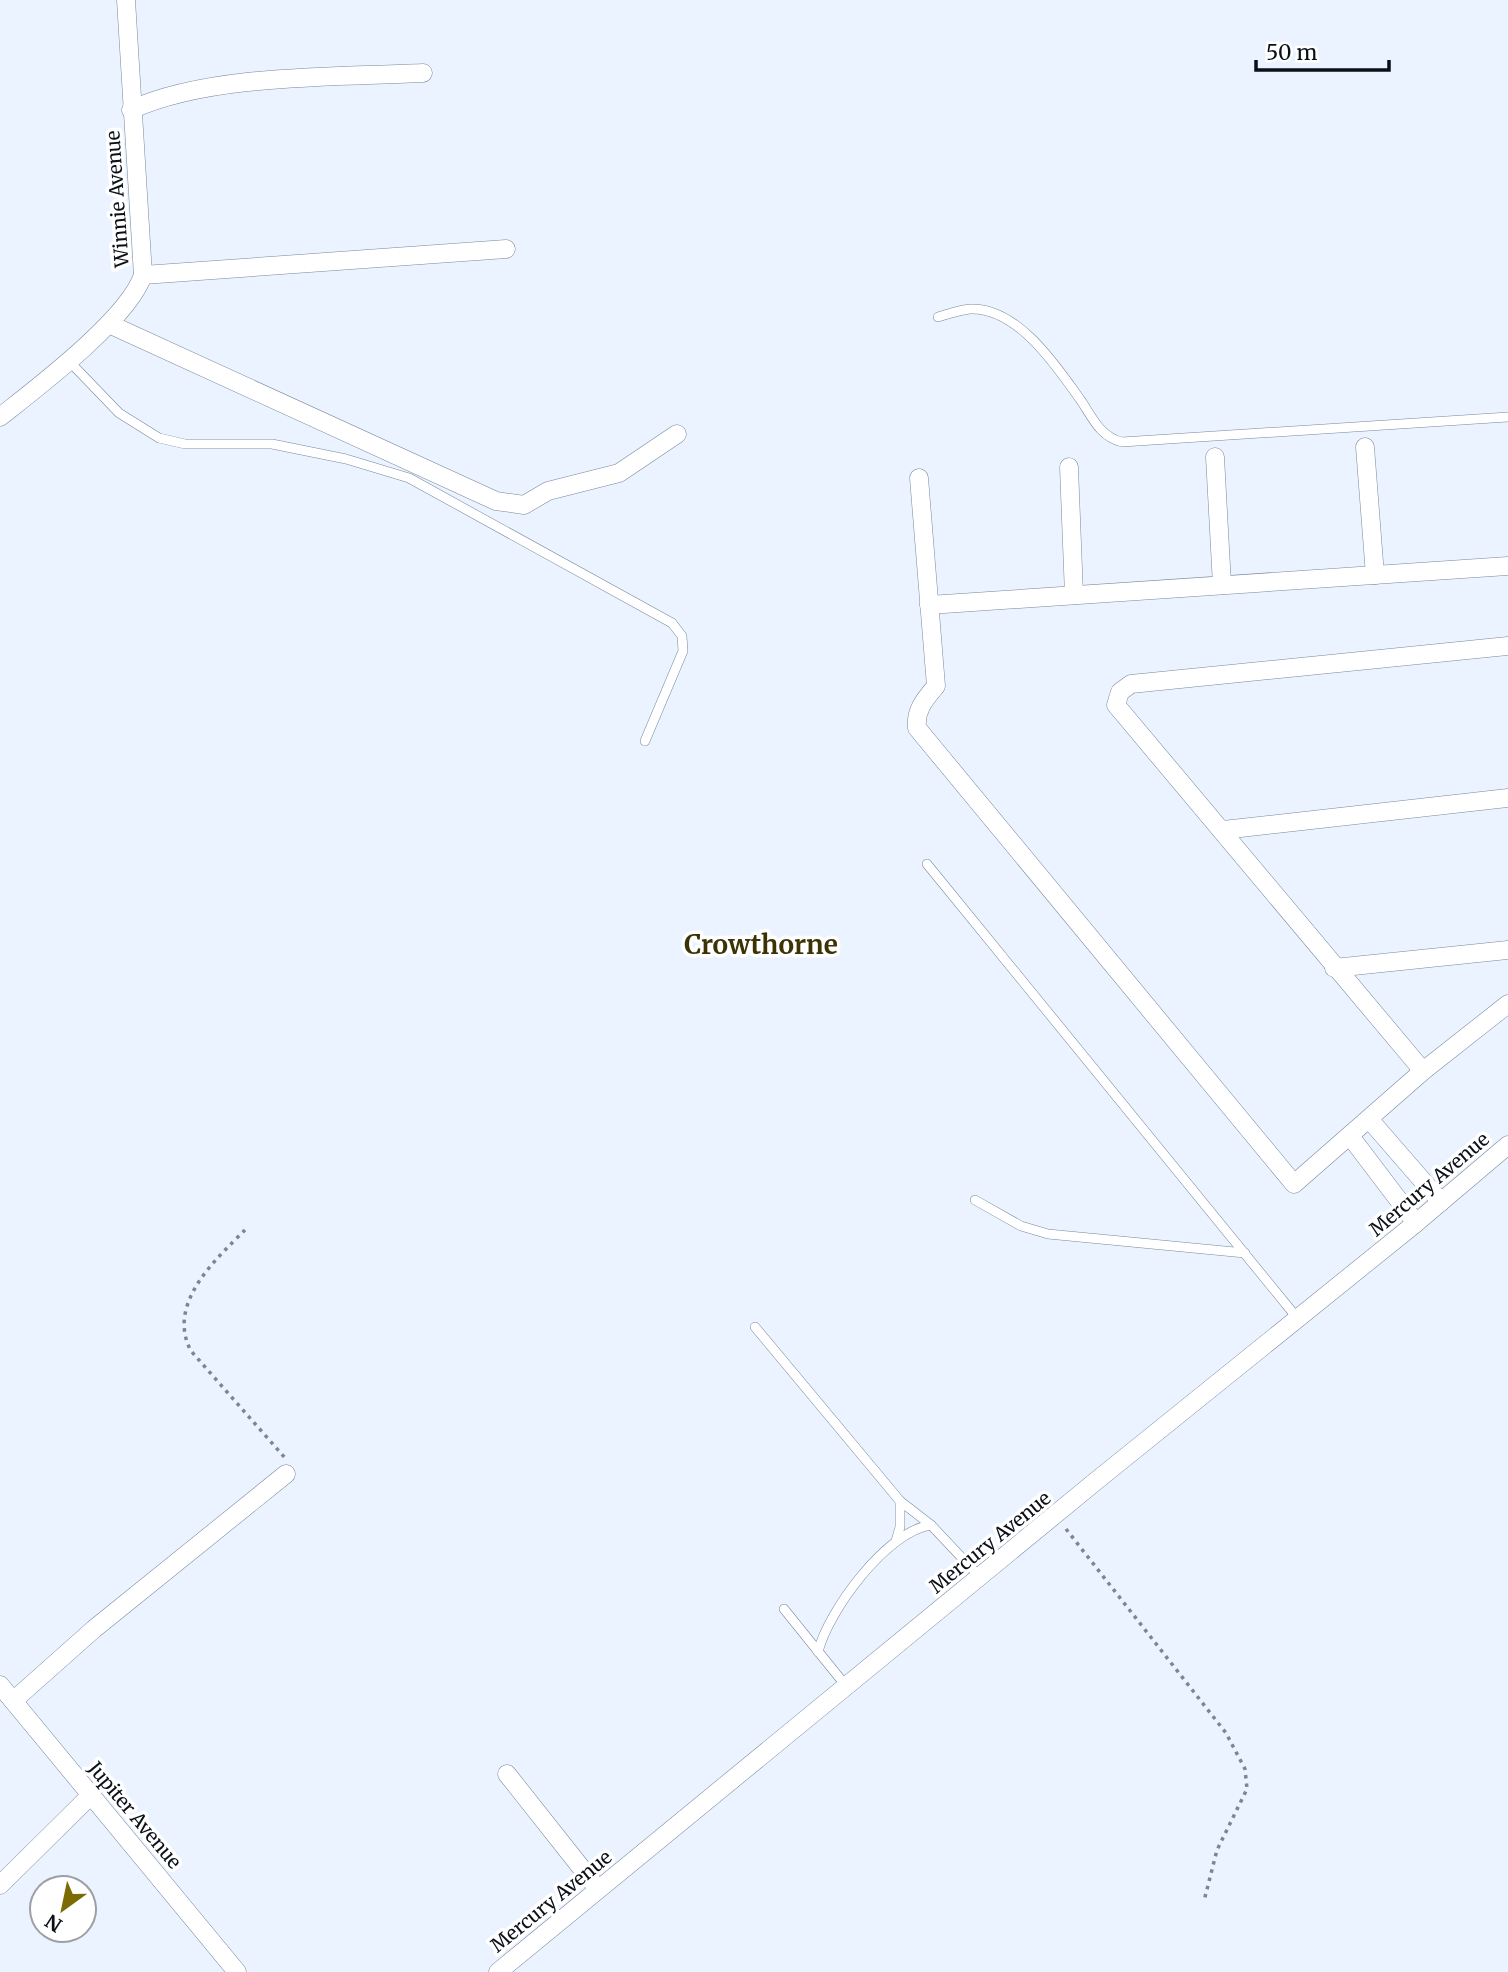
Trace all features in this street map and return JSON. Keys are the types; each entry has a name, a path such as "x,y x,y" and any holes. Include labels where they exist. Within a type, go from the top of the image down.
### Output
{"street":[{"name":"Winnie Avenue","path":"2,410 109,324 135,292 143,275 126,0"},
{"path":"131,110 177,95 267,80 423,73"},
{"path":"143,275 506,249"},
{"path":"109,324 496,501 513,506 524,505 557,488 619,473 677,434"},
{"path":"1365,447 1375,575"},
{"path":"1215,457 1222,585"},
{"path":"1069,467 1074,595"},
{"path":"919,478 936,686 921,704 915,717 916,728 1294,1184 1423,1071 1508,1004"},
{"path":"929,605 1508,566"},
{"path":"1423,1071 1116,705 1120,692 1131,684 1508,646"},
{"path":"1223,830 1508,798"},
{"path":"1334,968 1508,950"},
{"path":"1369,1119 1441,1202"},
{"path":"1350,1136 1416,1223"},
{"name":"Mercury Avenue","path":"498,1972 1508,1145"},
{"path":"13,1701 94,1629 286,1474"},
{"name":"Jupiter Avenue","path":"0,1685 237,1972"},
{"path":"507,1774 598,1889"},
{"path":"0,1885 91,1795"}],"lane":[{"path":"938,317 972,309 1009,321 1059,372 1099,429 1110,438 1122,442 1508,417"},
{"path":"67,359 119,414 159,438 185,444 272,444 346,460 408,478 672,623 682,636 683,651 645,741"},
{"path":"927,864 1298,1319"},
{"path":"1404,1206 1426,1185"},
{"path":"975,1200 1021,1226 1048,1234 1245,1253"},
{"path":"755,1327 900,1501 931,1525 980,1577"},
{"path":"895,1542 900,1527 900,1501"},
{"path":"818,1652 823,1633 837,1609 895,1542 919,1527 931,1525"},
{"path":"784,1609 847,1688"}],"path":[{"path":"245,1230 220,1254 193,1291 183,1324 185,1340 191,1351 285,1455 286,1474"},
{"path":"1056,1516 1226,1733 1245,1769 1248,1779 1245,1797 1217,1850 1203,1901"}],"district":[{"name":"Crowthorne","path":"761,945"}]}
